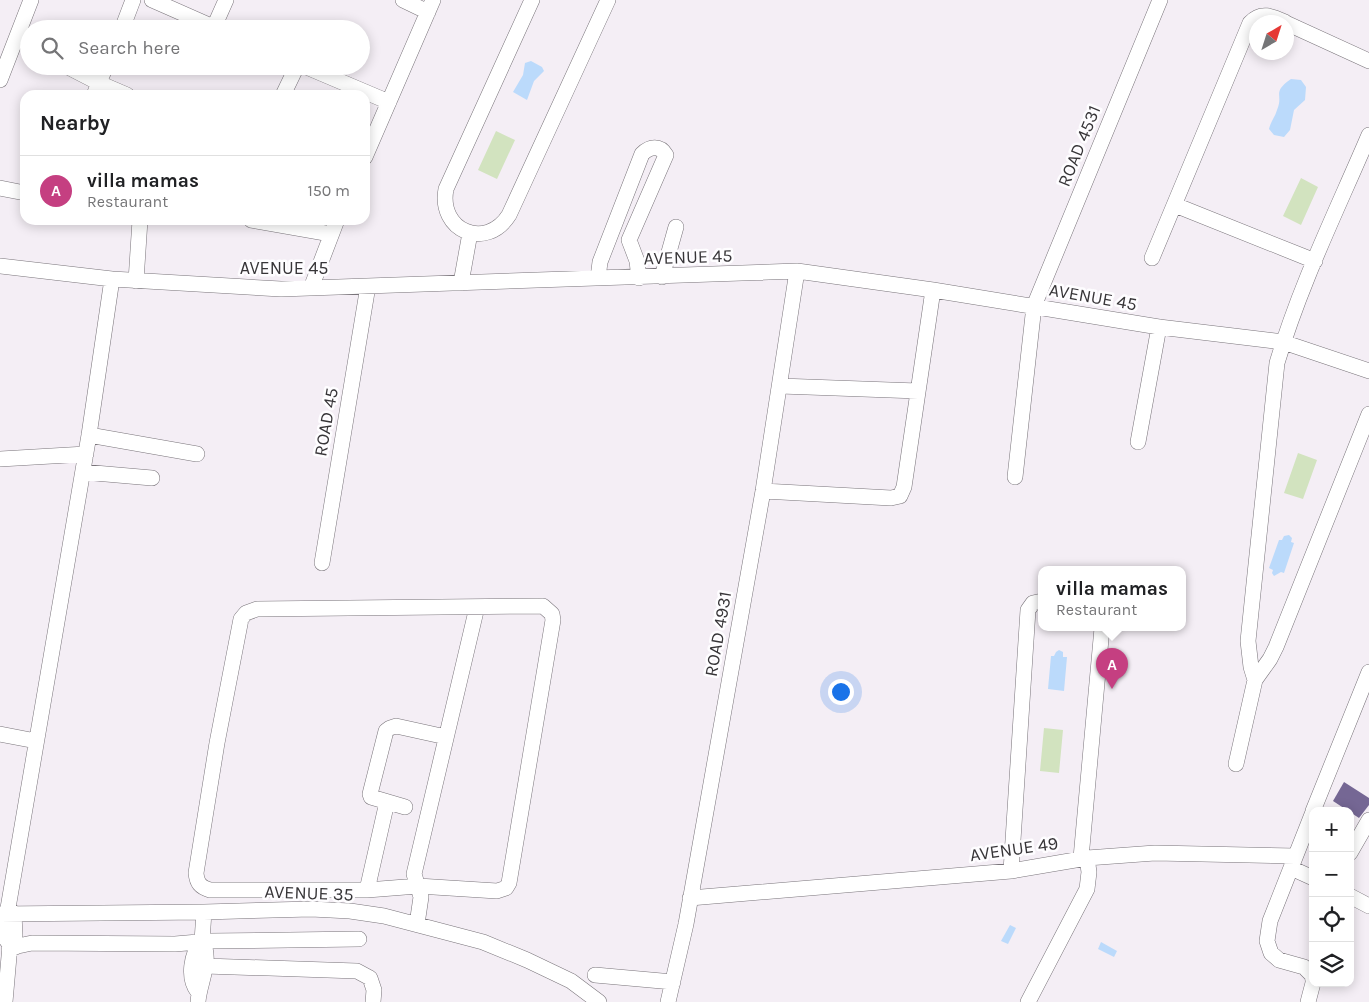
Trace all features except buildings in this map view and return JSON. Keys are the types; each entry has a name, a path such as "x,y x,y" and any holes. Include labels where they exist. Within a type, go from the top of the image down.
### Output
{"street":[{"path":"27,20 32,0"},
{"path":"126,20 134,0"},
{"path":"152,0 198,20"},
{"path":"219,20 226,0"},
{"path":"370,146 430,6 403,0"},
{"path":"532,0 446,189 444,198 448,216 454,224 470,233 488,233 504,223 608,0"},
{"name":"ROAD 4531","path":"1015,477 1034,306 1160,0"},
{"path":"1152,258 1249,25"},
{"path":"1294,27 1369,61"},
{"path":"0,80 20,47"},
{"path":"78,75 97,89 102,75"},
{"path":"285,90 293,75"},
{"path":"325,75 361,90"},
{"path":"370,94 389,102"},
{"path":"1255,680 1251,667 1248,641 1277,363 1315,261 1369,136"},
{"path":"598,278 600,262 608,239 642,154 646,150 658,148 663,150 666,156 629,240 637,261 639,278"},
{"path":"0,188 20,192"},
{"path":"1175,205 1315,261"},
{"path":"136,281 140,225"},
{"path":"280,225 331,234"},
{"path":"311,288 335,225"},
{"path":"662,277 676,227"},
{"path":"461,283 470,233"},
{"path":"608,239 629,240"},
{"name":"AVENUE 45","path":"0,266 112,279 266,289 639,278 797,271 933,290 1159,328 1284,342 1369,371"},
{"name":"ROAD 4931","path":"668,1002 690,898 763,491 797,271"},
{"path":"5,1002 9,948 3,935 6,914 83,472 112,279"},
{"name":"ROAD 45","path":"322,563 368,286"},
{"path":"763,491 891,498 900,496 904,487 933,290"},
{"path":"1138,442 1159,328"},
{"path":"780,386 918,392"},
{"path":"1236,764 1255,680 1267,664 1276,647 1369,414"},
{"path":"89,435 197,454"},
{"path":"0,458 86,454"},
{"path":"83,472 152,478"},
{"path":"1011,871 1028,610 1033,603 1038,601"},
{"path":"544,606 552,614 553,620 509,884 506,888 497,891 418,886 366,890 210,890 202,887 197,882 196,873 217,743 241,619 246,613 257,610 544,606"},
{"path":"417,924 422,897 414,874 477,607"},
{"path":"1028,1002 1087,889 1089,872 1084,858 1102,631"},
{"path":"1315,807 1369,672"},
{"path":"405,807 371,797 370,794 386,731 396,726 446,737"},
{"path":"0,734 36,741"},
{"path":"366,890 387,802"},
{"path":"1354,845 1369,820"},
{"path":"1309,821 1270,921 1267,941 1271,953 1279,960 1304,967 1309,972"},
{"name":"AVENUE 49","path":"690,898 1011,871 1084,858 1164,853 1293,862"},
{"path":"1293,862 1309,875"},
{"path":"1352,897 1369,906"},
{"name":"AVENUE 35","path":"6,914 204,912 311,908 384,916 483,942 528,960 571,981 599,1002"},
{"path":"198,997 205,966 205,949 202,942 204,912"},
{"path":"9,948 32,943 176,944 359,939"},
{"path":"198,997 192,981 193,957 196,949 202,942"},
{"path":"205,966 357,971 370,978 374,990 373,1002"},
{"path":"595,975 673,982"},
{"path":"1308,1002 1312,987"}],"green space":[{"path":"496,131 515,140 497,179 478,170"},
{"path":"1301,178 1318,187 1301,225 1283,216"},
{"path":"1298,453 1317,460 1303,499 1284,493"},
{"path":"1044,728 1063,730 1059,773 1040,771"}],"water":[{"path":"531,61 542,67 544,71 534,81 527,100 513,92 523,75 525,63"},
{"path":"1291,79 1301,80 1306,87 1305,100 1294,110 1290,130 1284,137 1274,135 1269,129 1279,105 1280,91"},
{"path":"1289,535 1292,538 1291,542 1294,543 1284,573 1281,572 1274,576 1273,570 1269,568 1279,540"},
{"path":"1059,650 1063,652 1063,657 1067,657 1064,691 1048,689 1051,656 1054,656"},
{"path":"1010,925 1016,928 1008,944 1001,941"},
{"path":"1101,942 1117,951 1114,957 1098,949"}],"place":[{"name":"villa mamas","path":"1112,689"}]}
